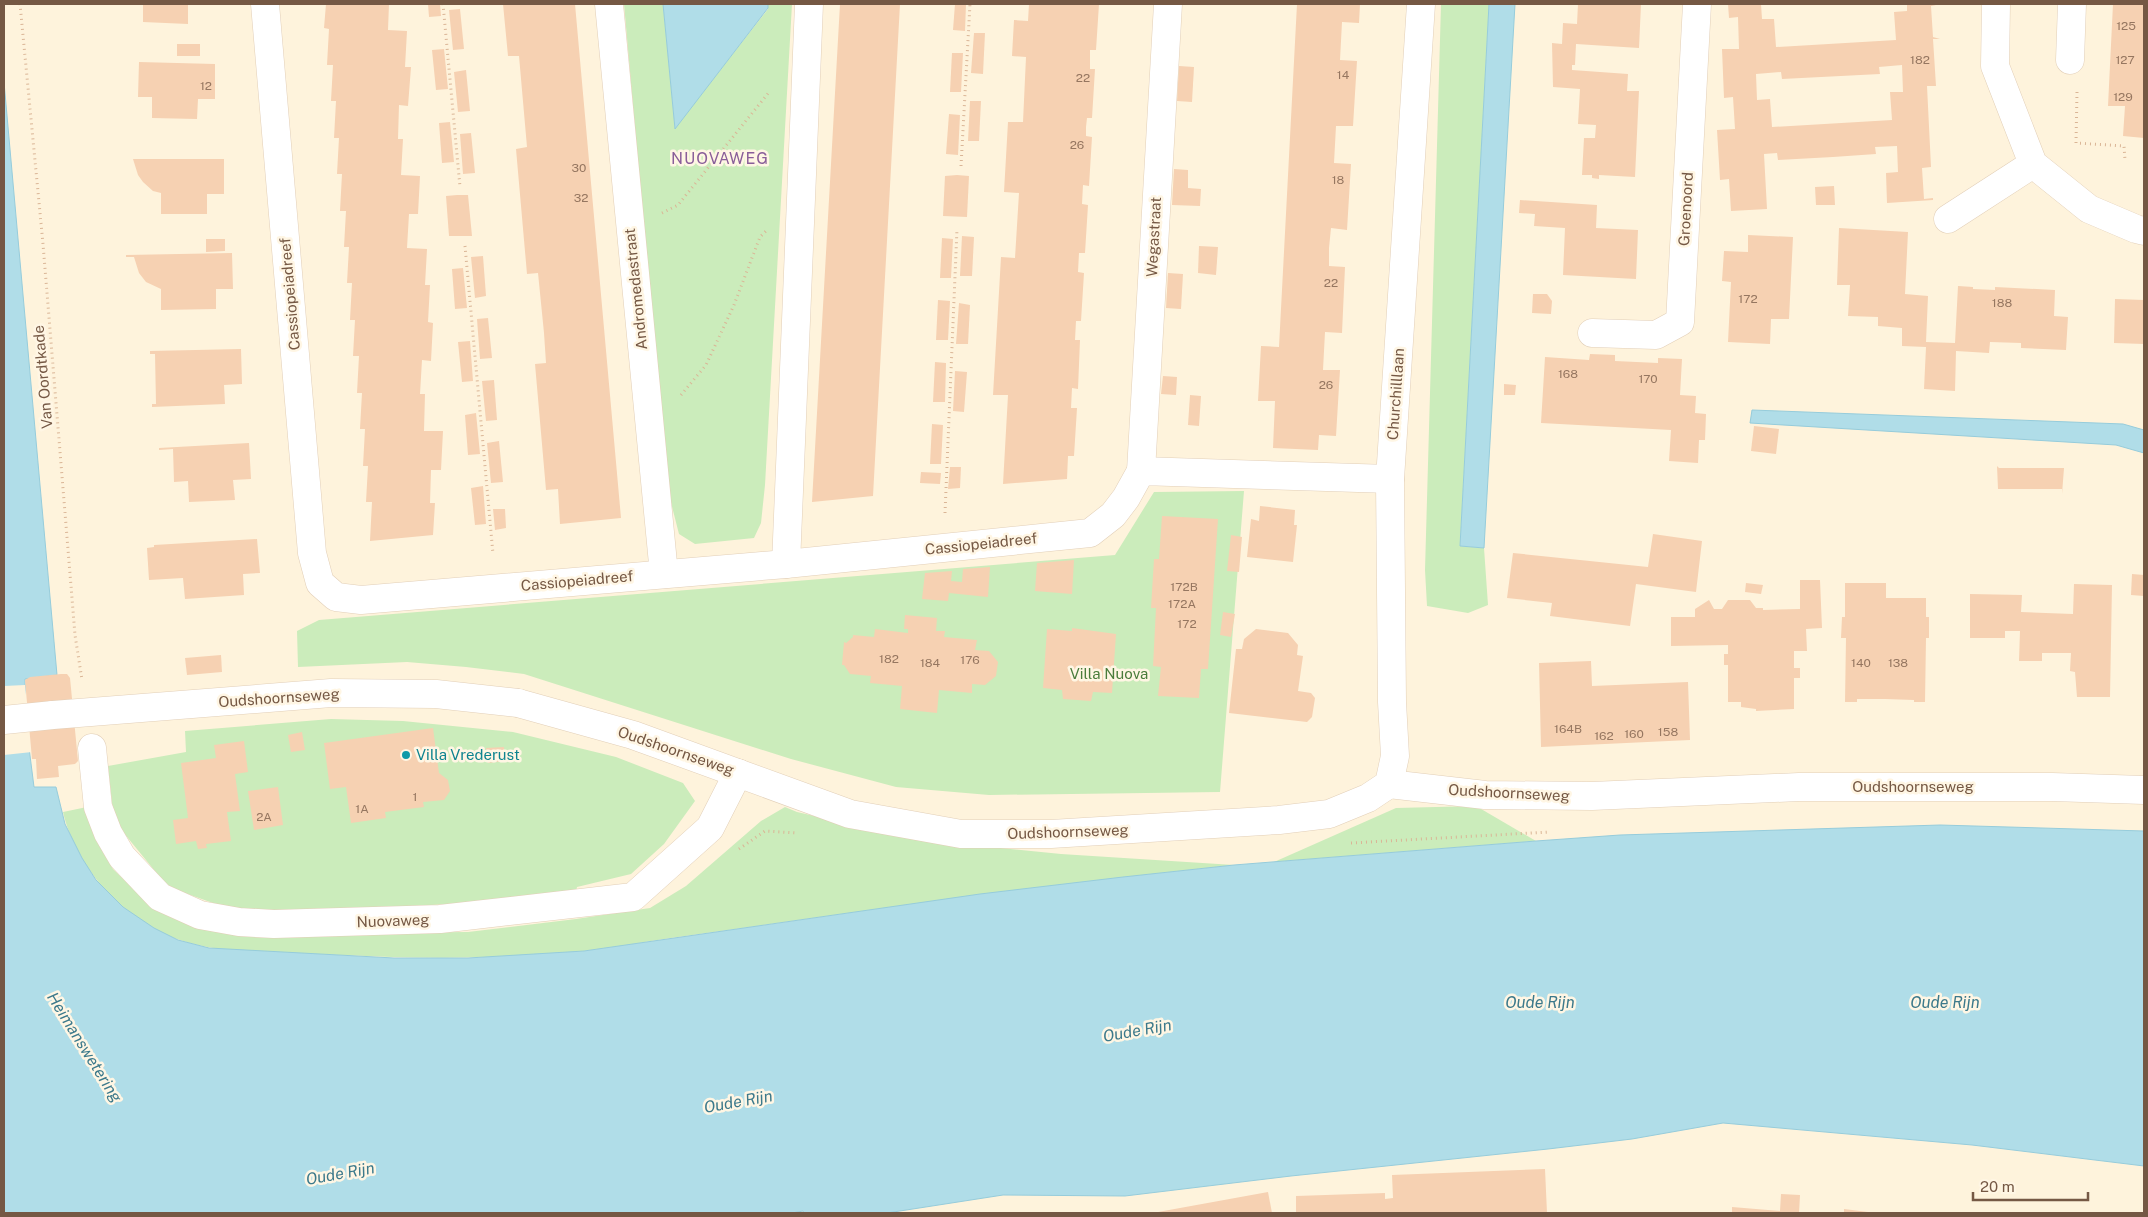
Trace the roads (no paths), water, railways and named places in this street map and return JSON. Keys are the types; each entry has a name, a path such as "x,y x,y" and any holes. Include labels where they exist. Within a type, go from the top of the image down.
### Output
{"street":[{"name":"Cassiopeiadreef","path":"265,4 312,553 320,583 336,597 361,600 496,589 786,564 1090,533 1113,515 1141,471"},
{"name":"Andromedastraat","path":"609,4 664,574"},
{"path":"786,564 810,4"},
{"name":"Wegastraat","path":"1141,471 1168,4"},
{"name":"Churchilllaan","path":"1389,784 1395,756 1390,479 1421,4"},
{"name":"Groenoord","path":"1592,333 1656,335 1680,322 1697,4"},
{"path":"1996,4 1995,66 2033,164 2089,209 2144,231"},
{"path":"2070,60 2072,4"},
{"path":"1948,219 2033,164"},
{"path":"1141,471 1390,479"},
{"name":"Oudshoornseweg","path":"4,720 331,693 436,694 518,703 633,735 850,814 961,834 1051,834 1279,820 1329,814 1368,798 1389,784 1485,794 1592,796 1799,788 2144,790"},
{"name":"Nuovaweg","path":"92,748 98,807 108,833 122,857 160,898 200,915 239,922 274,924 440,919 633,897 710,828 738,773"}],"water":[{"path":"663,4 768,4 768,8 675,129"},
{"path":"1489,4 1515,4 1484,548 1460,546"},
{"path":"4,82 57,675 25,679 26,724 34,787 56,787 65,824 82,858 96,880 123,907 154,928 178,940 209,948 394,958 468,958 584,951 980,894 1123,877 1234,865 1536,841 1620,835 1940,825 2144,831 2144,1166 1972,1145 1723,1123 1632,1139 1125,1196 1003,1195 887,1213 804,1213 803,1211 792,1213 4,1213"},
{"path":"1752,410 2123,424 2144,430 2144,453 2116,445 1750,423"}],"place":[{"name":"Villa Vrederust","path":"406,755"}],"district":[{"name":"NUOVAWEG","path":"720,158"}],"park label":[{"name":"Villa Nuova","path":"1109,674"}],"water label":[{"name":"Oude Rijn","path":"1540,1002"},
{"name":"Oude Rijn","path":"1945,1002"},
{"name":"Oude Rijn","path":"1137,1030"},
{"name":"Heimanswetering","path":"85,1047"},
{"name":"Oude Rijn","path":"738,1101"},
{"name":"Oude Rijn","path":"340,1173"}]}
